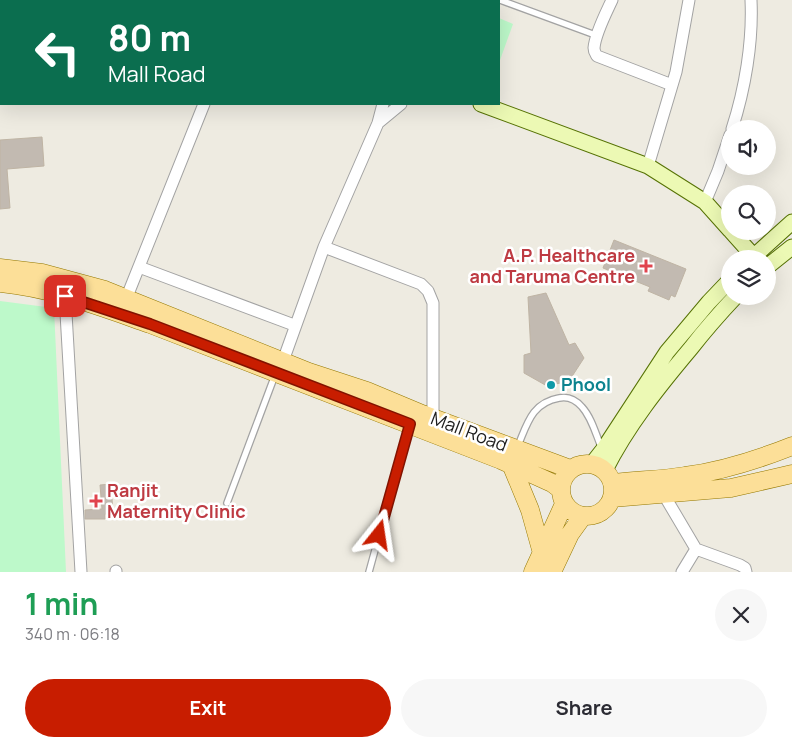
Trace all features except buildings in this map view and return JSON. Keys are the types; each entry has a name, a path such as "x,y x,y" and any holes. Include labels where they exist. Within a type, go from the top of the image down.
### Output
{"main road":[{"path":"484,105 648,166 705,202 721,220"},
{"path":"762,250 792,222"},
{"path":"738,240 746,250"},
{"path":"776,260 792,247"},
{"name":"Mall Road","path":"0,268 42,273 105,290 410,424 514,457 570,469"},
{"name":"Mall Road","path":"0,284 43,289 279,367 367,392 433,418 514,457 552,483 562,496"},
{"path":"562,496 575,514 583,516 598,514 604,510 605,479 603,450 667,352 721,289"},
{"path":"605,479 616,449 655,393 727,305"},
{"path":"605,479 683,477 706,473 743,464 792,446"},
{"path":"514,457 542,553"},
{"path":"533,572 542,553 562,496 565,475 570,469 584,463 605,479 664,494 731,488 792,474"},
{"path":"552,572 570,534 583,516"}],"street":[{"path":"612,0 594,48 597,56 672,85"},
{"path":"648,166 672,85 689,0"},
{"path":"734,120 748,55 751,0"},
{"path":"126,299 204,105"},
{"path":"279,367 324,247 378,123 383,105"},
{"path":"378,123 400,105"},
{"path":"705,202 721,162"},
{"path":"324,247 421,284 428,291 432,303 433,418"},
{"path":"139,268 294,325"},
{"path":"65,296 81,572"},
{"path":"664,494 696,549 740,565 745,568 746,572"},
{"path":"682,572 696,549"}],"lane":[{"path":"500,0 598,36"},
{"path":"227,503 279,367"},
{"path":"514,457 529,419 538,406 546,401 564,396 574,400 586,412 603,450"},
{"path":"369,572 410,424"}],"green space":[{"path":"500,18 513,24 500,60"},
{"path":"0,301 54,308 66,572 0,572"}],"place":[{"name":"A.P. Healthcare and Taruma Centre","path":"646,266"},
{"name":"Phool","path":"551,385"},
{"name":"Ranjit Maternity Clinic","path":"96,501"}],"route":[{"path":"65,296 150,324 410,424 379,535"}]}
